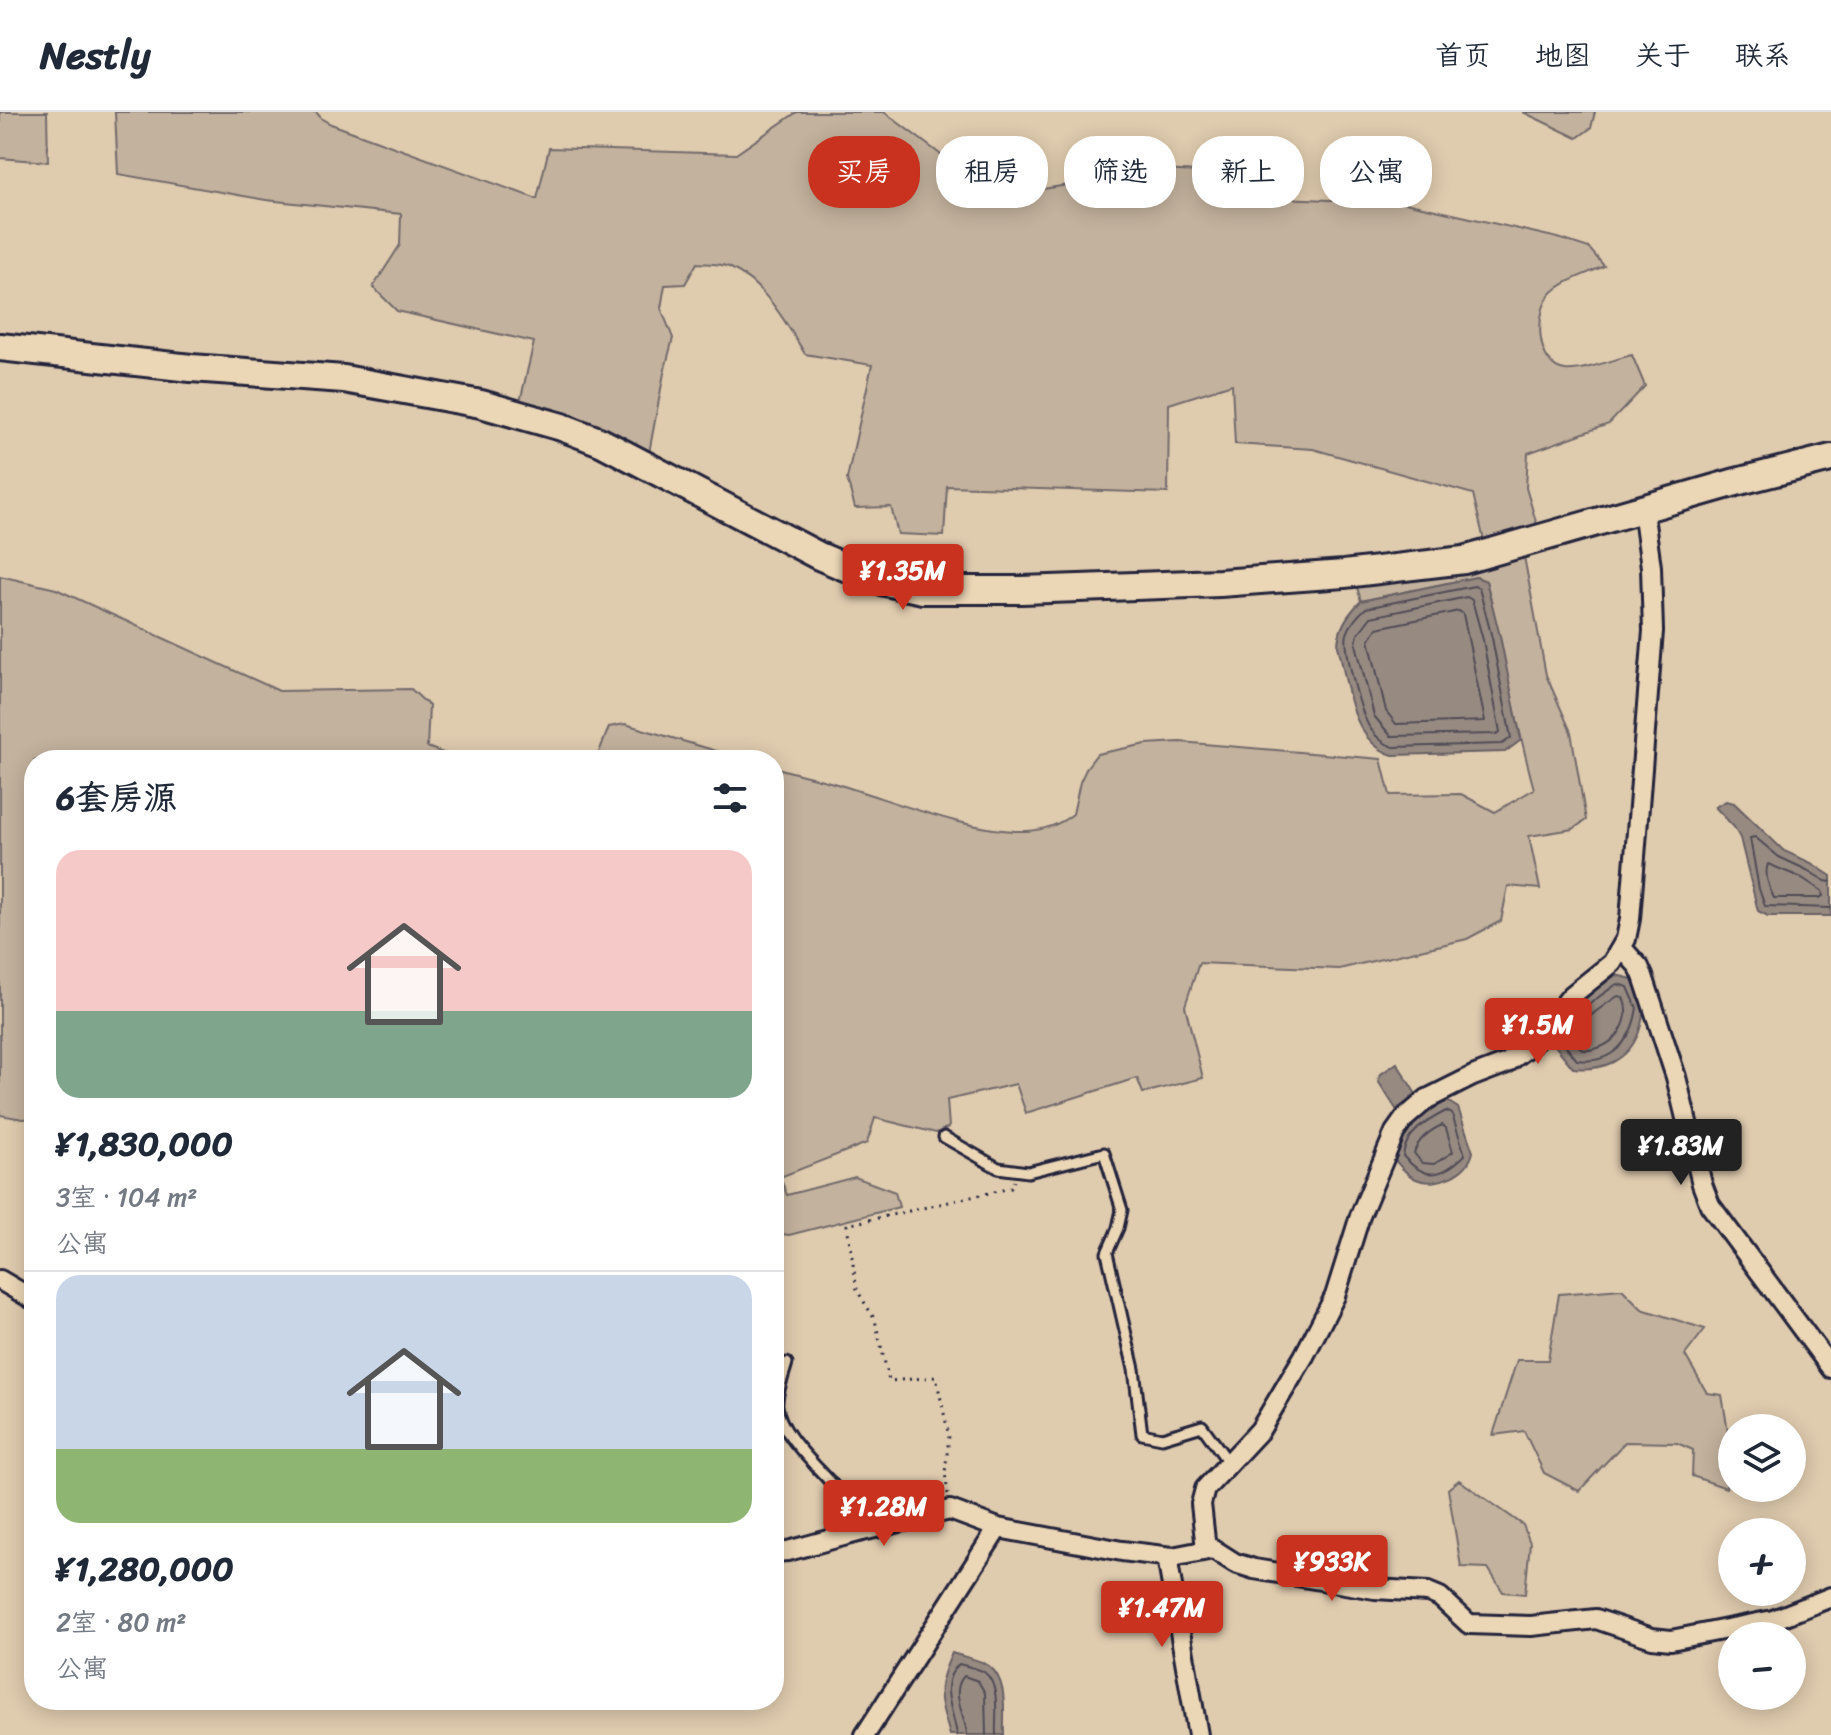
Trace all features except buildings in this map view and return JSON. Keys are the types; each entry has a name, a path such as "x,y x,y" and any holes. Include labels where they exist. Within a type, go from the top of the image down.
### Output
{"street":[{"path":"0,347 191,368 344,379 408,388 481,404 562,427 601,442 819,556 876,580 923,590 1121,588 1344,574 1464,560 1831,458"},
{"path":"1206,1549 1202,1497 1210,1481 1229,1464 1271,1413 1335,1296 1360,1216 1387,1146 1405,1118 1427,1099 1519,1055 1541,1034 1571,996 1612,963 1622,948 1630,919 1653,631 1651,567 1643,509"},
{"path":"1622,948 1643,976 1676,1077 1710,1205 1831,1368"},
{"path":"0,1280 24,1294"},
{"path":"784,1551 950,1510 998,1528 1122,1551 1167,1557 1213,1549 1235,1563 1254,1569 1375,1589 1428,1592 1440,1597 1469,1624 1531,1626 1596,1619 1665,1641 1773,1620 1831,1597"},
{"path":"865,1735 998,1528"},
{"path":"1167,1557 1198,1735"}],"lane":[{"path":"944,1137 998,1168 1028,1172 1104,1153 1122,1210 1107,1253 1134,1369 1142,1434 1162,1438 1202,1426 1229,1464"},
{"path":"784,1374 787,1363"},
{"path":"784,1425 841,1493 858,1532"}],"path":[{"path":"950,1510 945,1473 949,1436 936,1377 889,1381 875,1320 857,1290 847,1225 1011,1188 1018,1170"}],"shaded area":[{"path":"0,112 47,112 48,162 0,158"},
{"path":"115,112 316,112 331,124 537,199 549,148 736,154 797,112 884,112 916,136 808,136 808,208 920,208 920,139 936,151 936,208 1048,208 1048,188 1064,186 1064,208 1176,208 1176,171 1192,172 1192,208 1304,208 1304,199 1320,200 1320,208 1427,208 1589,248 1604,266 1567,282 1549,296 1544,304 1540,327 1544,350 1555,366 1565,370 1632,355 1645,386 1609,424 1528,453 1526,488 1540,535 1486,549 1473,494 1313,449 1235,444 1232,384 1169,404 1168,493 947,486 944,536 898,534 891,507 855,508 847,479 872,365 805,354 764,293 729,267 697,263 685,284 665,285 661,308 673,338 648,458 520,402 534,342 397,311 373,287 400,245 401,214 266,200 118,174"},
{"path":"1523,112 1595,112 1591,128 1577,138"},
{"path":"1523,551 1546,675 1571,732 1586,820 1573,829 1529,836 1540,889 1508,886 1501,921 1467,939 1339,969 1199,963 1185,1006 1203,1078 1143,1093 1137,1078 1026,1113 1016,1084 947,1100 949,1127 936,1133 875,1118 867,1143 784,1175 784,770 957,822 1027,831 1052,826 1073,814 1080,782 1097,754 1146,744 1180,742 1381,759 1390,795 1461,794 1495,812 1534,789 1486,581 1476,577 1361,601 1355,580"},
{"path":"0,576 56,589 279,691 411,689 429,706 427,747 435,750 24,750 24,1119 0,1115"},
{"path":"625,724 713,750 600,750 609,727"},
{"path":"855,1177 895,1192 899,1207 784,1234 784,1187 787,1195"},
{"path":"1622,1289 1642,1309 1705,1329 1685,1355 1707,1393 1722,1395 1725,1414 1718,1414 1718,1485 1692,1476 1693,1450 1677,1443 1625,1442 1579,1491 1544,1473 1524,1431 1493,1435 1517,1360 1548,1360 1559,1294"},
{"path":"1459,1480 1523,1525 1530,1543 1525,1594 1503,1592 1488,1568 1461,1567 1448,1489"}],"water":[{"path":"1476,577 1486,581 1521,740 1505,752 1393,755 1379,748 1359,725 1348,693 1338,646 1345,622 1361,601"},
{"path":"1726,801 1734,803 1784,851 1831,876 1831,916 1768,916 1758,911 1740,838 1715,807"},
{"path":"1616,975 1632,979 1640,992 1643,1017 1639,1032 1628,1050 1613,1062 1594,1068 1573,1068 1552,1042 1575,1005"},
{"path":"1397,1063 1417,1096 1396,1109 1378,1081 1381,1074"},
{"path":"1447,1101 1458,1108 1473,1152 1470,1160 1458,1173 1442,1180 1416,1179 1392,1157 1396,1146 1414,1123"},
{"path":"952,1653 981,1662 995,1672 1004,1698 1004,1735 950,1735 940,1694"}]}
